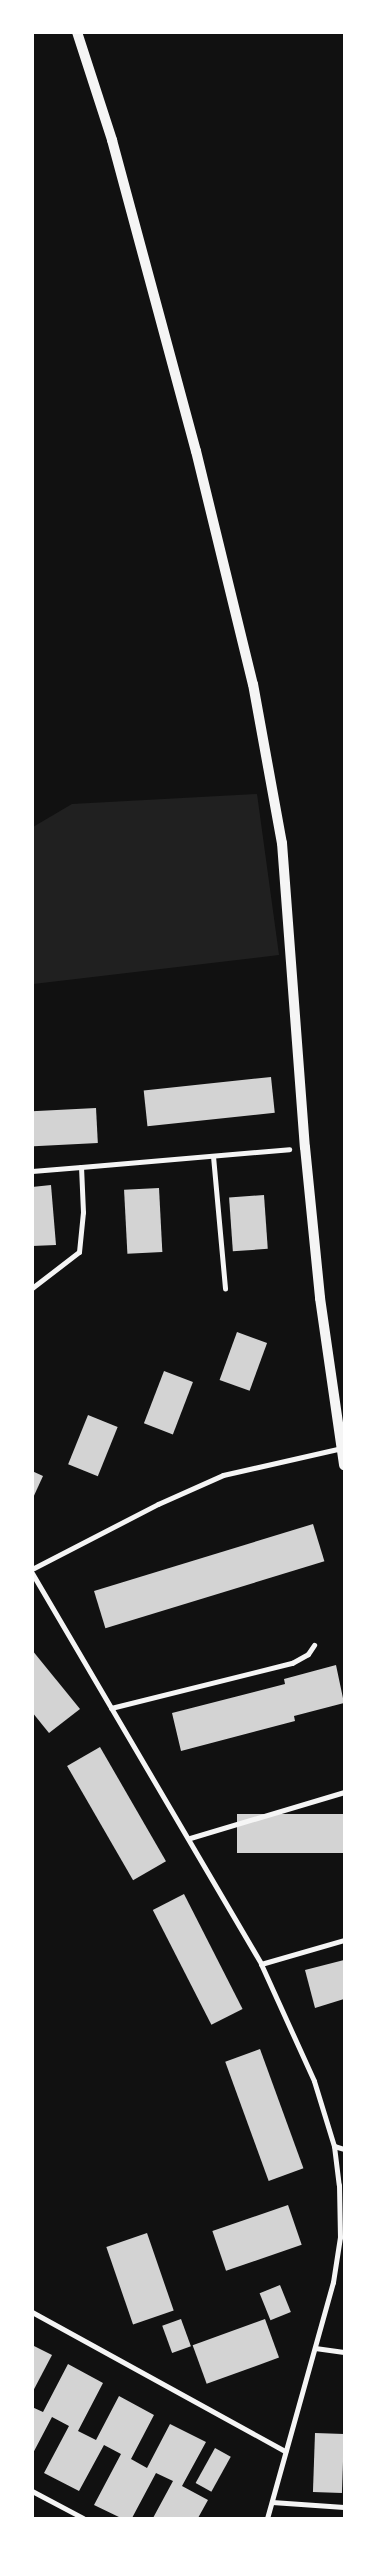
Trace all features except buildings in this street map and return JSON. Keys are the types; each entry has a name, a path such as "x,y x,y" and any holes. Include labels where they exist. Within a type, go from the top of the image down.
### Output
{"main road":[{"path":"77,32 117,159 196,451 254,684 282,843 294,1009 319,1289 344,1465"}],"street":[{"path":"32,1171 289,1149"},
{"path":"214,1156 225,1288"},
{"path":"32,1288 80,1252 83,1212 81,1167"},
{"path":"32,1569 158,1504 223,1475 342,1448"},
{"path":"32,1574 190,1838 261,1964 314,2082 334,2146 339,2185 340,2237 333,2282 267,2518"},
{"path":"111,1708 292,1663 308,1654 314,1645"},
{"path":"190,1838 344,1792"},
{"path":"261,1964 344,1940"},
{"path":"334,2146 344,2149"},
{"path":"32,2312 286,2452"},
{"path":"315,2348 344,2352"},
{"path":"32,2491 83,2518"},
{"path":"272,2502 344,2507"}],"shaded area":[{"path":"257,794 279,955 33,984 33,827 72,804"}]}
